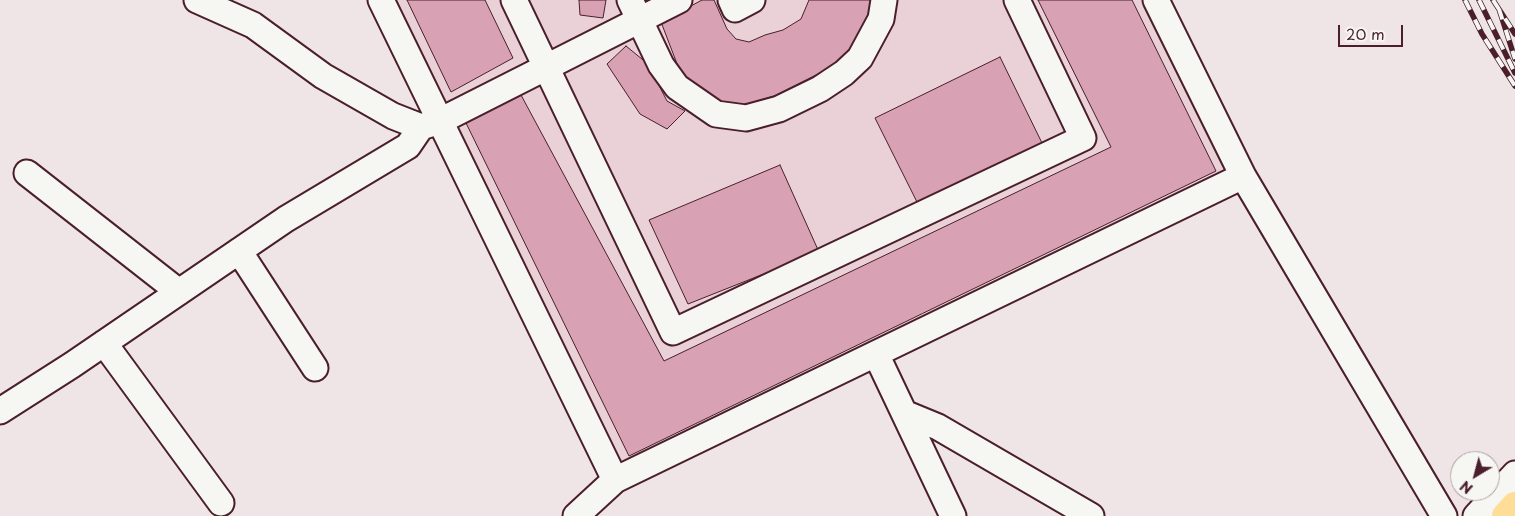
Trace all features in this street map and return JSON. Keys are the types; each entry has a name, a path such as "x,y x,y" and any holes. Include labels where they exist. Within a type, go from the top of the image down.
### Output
{"main road":[{"path":"1506,516 1515,506"}],"street":[{"path":"197,0 253,25 323,76 393,116 431,124"},
{"path":"381,0 431,124 615,480"},
{"path":"514,0 673,332 1083,138 1017,0"},
{"path":"0,411 104,343 286,219 408,146 431,124 545,67 635,10 679,0"},
{"path":"731,0 735,8 752,0"},
{"path":"635,10 661,65 677,87 716,114 746,118 779,109 820,89 844,74 860,58 881,19 884,0"},
{"path":"1156,0 1243,176 1444,516"},
{"path":"27,173 179,292"},
{"path":"576,516 615,480 1243,176"},
{"path":"239,251 314,368"},
{"path":"104,343 221,503"},
{"path":"876,354 954,516"},
{"path":"904,413 938,427 1091,516"},
{"path":"1476,516 1515,474"}],"shaded area":[{"path":"383,0 1153,0 1239,176 616,477"}],"building":[{"path":"407,0 485,0 513,58 451,92"},
{"path":"579,0 606,0 603,18 580,15"},
{"path":"702,0 714,0 727,29 736,39 749,42 783,30 801,19 809,0 874,0 868,26 850,52 836,65 774,96 744,105 720,101 696,89 688,82 679,69 661,22"},
{"path":"1038,0 1132,0 1216,171 629,456 466,123 521,95 664,361 1111,147"},
{"path":"626,46 648,64 667,101 685,111 667,129 640,114 607,64"},
{"path":"1000,57 1042,143 918,204 875,118"},
{"path":"780,165 819,252 688,304 649,220"}],"railway":[{"path":"1465,0 1482,34 1515,86"},
{"path":"1479,0 1515,73"},
{"path":"1493,0 1515,34"},
{"path":"1499,9 1515,59"}]}
